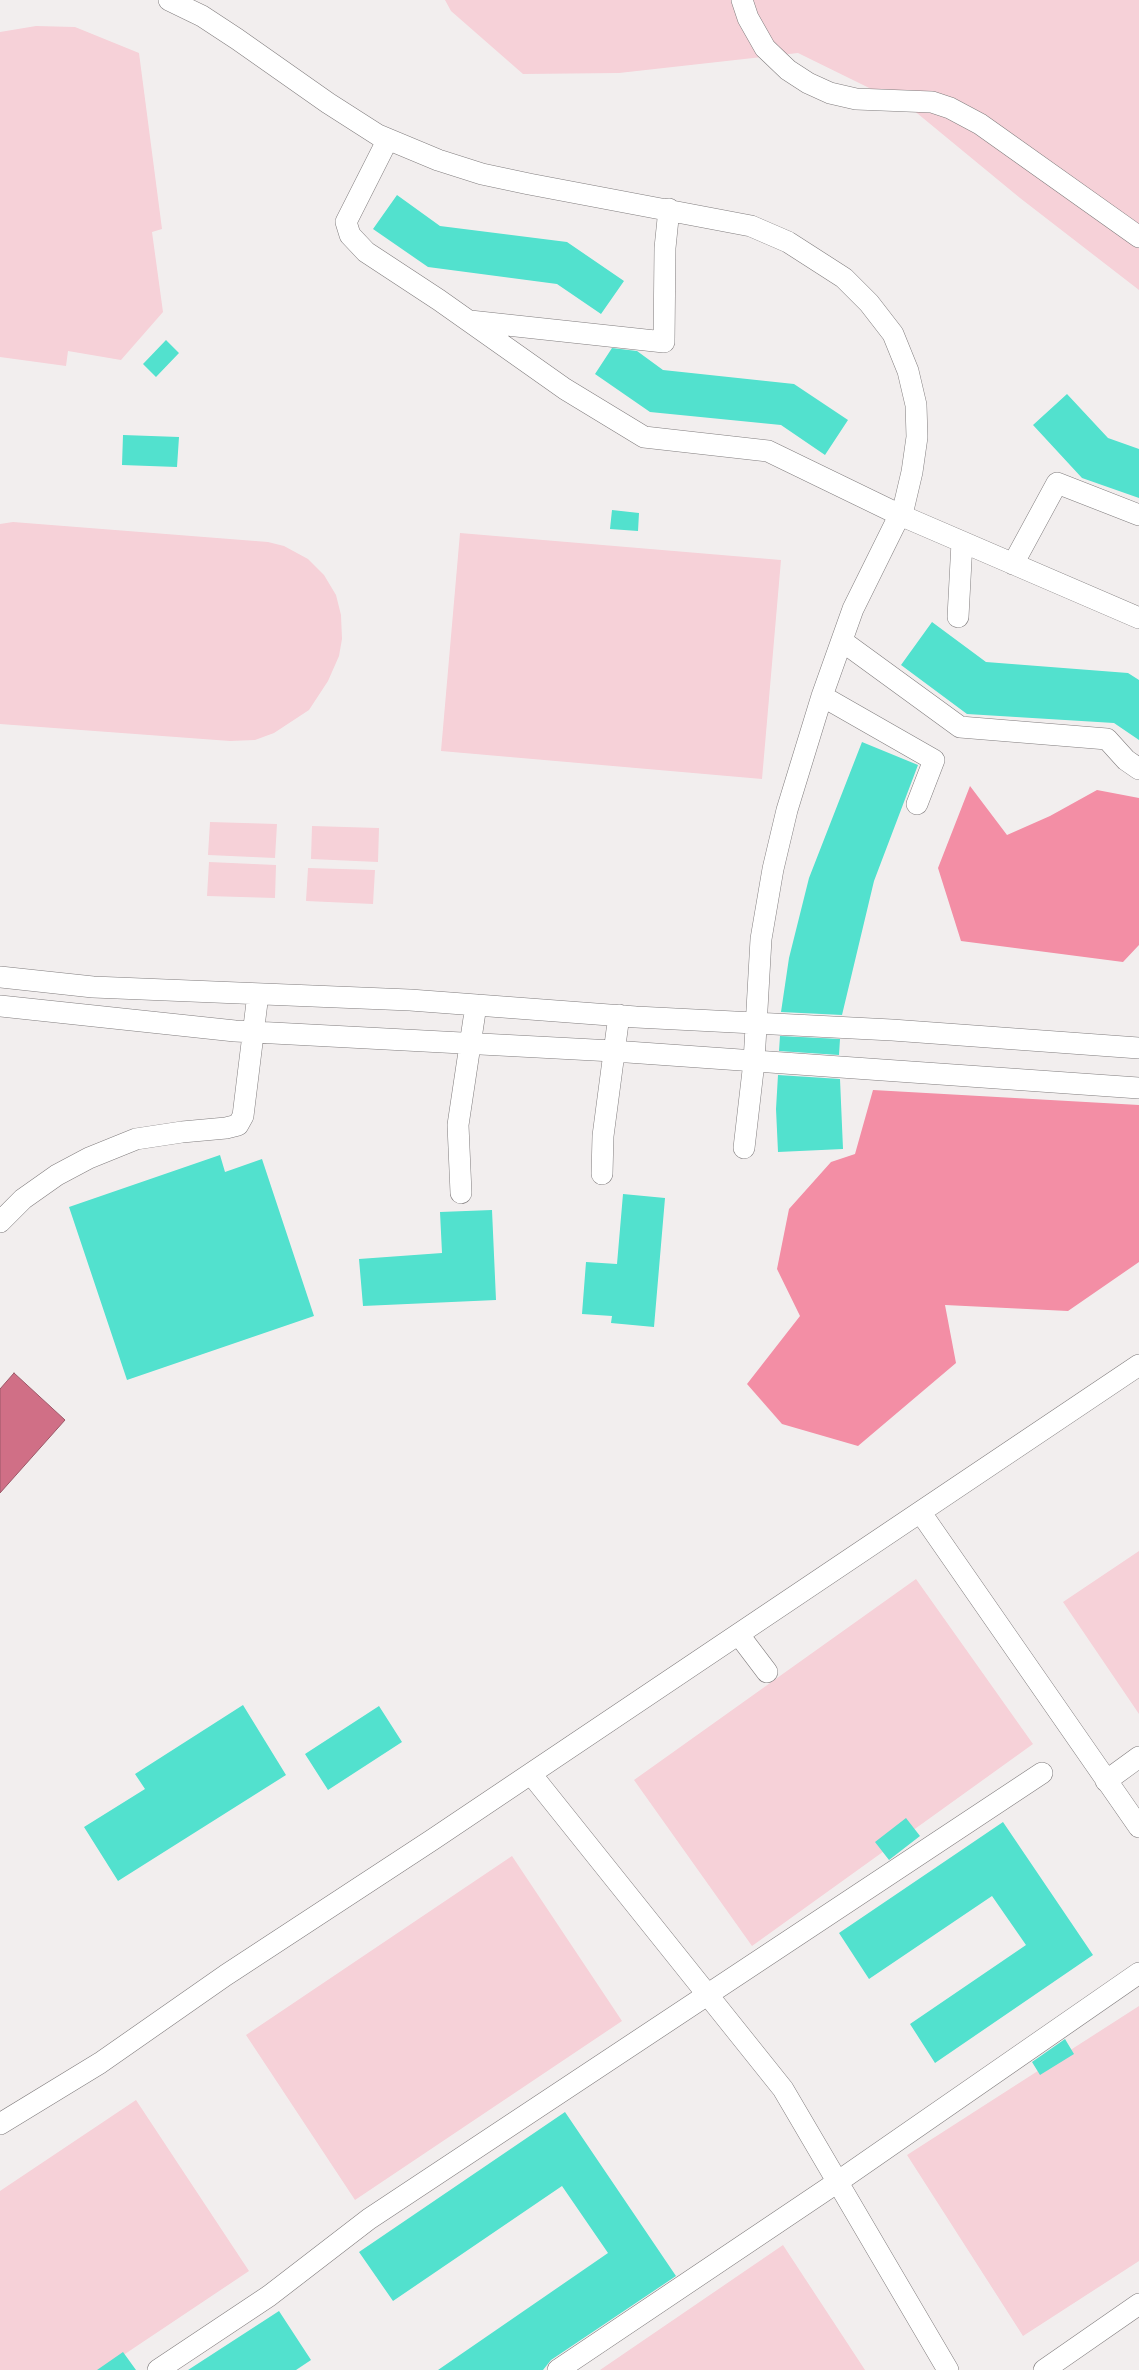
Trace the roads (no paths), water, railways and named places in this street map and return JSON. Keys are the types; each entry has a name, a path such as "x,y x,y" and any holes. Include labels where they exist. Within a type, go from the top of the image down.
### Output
{"street":[{"path":"169,0 202,16 328,103 388,139 438,160 482,174 751,226 788,242 844,278 869,303 893,334 910,376 916,405 917,437 912,472 900,514 853,609 822,696 787,810 773,869 761,939 754,1062 744,1148"},
{"path":"742,0 748,18 765,48 788,70 808,83 830,93 856,99 932,102 950,108 980,124 1139,237"},
{"path":"388,139 346,222 350,235 366,252 469,320 566,389 644,437 768,451 962,542 1139,618"},
{"path":"469,320 664,342 665,248 669,209"},
{"path":"1013,564 1057,483 1139,515"},
{"path":"958,617 962,542"},
{"path":"842,641 960,727 1107,739 1126,760 1139,769"},
{"path":"822,696 934,760 917,804"},
{"path":"0,977 93,987 476,1005 619,1015 900,1031 1139,1048"},
{"path":"0,1222 23,1199 57,1175 89,1158 136,1139 182,1132 226,1128 238,1125 243,1116 258,994"},
{"path":"461,1193 458,1125 476,1005"},
{"path":"0,1006 253,1032 613,1051 1139,1088"},
{"path":"602,1174 603,1136 613,1051 619,1015"},
{"path":"0,2124 100,2063 226,1975 531,1774 1139,1365"},
{"path":"921,1513 1139,1827"},
{"path":"739,1635 768,1672"},
{"path":"1106,1781 1139,1757"},
{"path":"158,2370 269,2296 370,2219 1042,1772"},
{"path":"531,1774 783,2089 836,2183 948,2370"},
{"path":"558,2370 836,2183 1139,1973"},
{"path":"1044,2370 1139,2304"}]}
